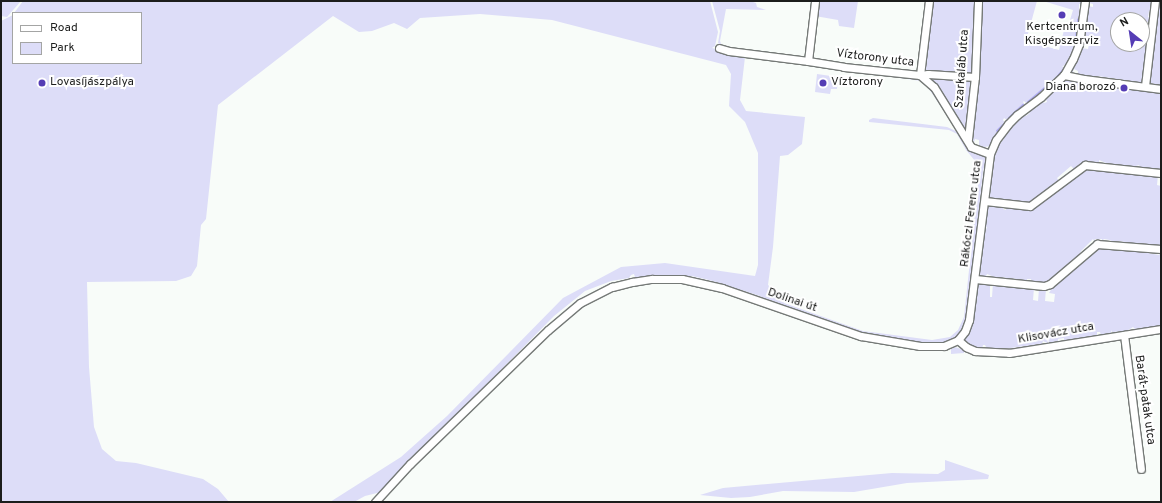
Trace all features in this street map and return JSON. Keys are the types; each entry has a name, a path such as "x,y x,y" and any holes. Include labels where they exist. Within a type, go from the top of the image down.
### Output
{"street":[{"path":"808,61 815,1"},
{"path":"929,1 920,75 928,74 975,77"},
{"name":"Szarkaláb utca","path":"968,139 975,77 978,1"},
{"name":"Rákóczi Ferenc utca","path":"958,340 965,331 970,320 990,154 996,140 1008,124 1017,115 1042,97 1064,75 1073,60 1079,44 1085,1"},
{"path":"1145,86 1155,1"},
{"name":"Víztorony utca","path":"719,48 844,67 920,75 934,87 968,139 971,147 990,154"},
{"path":"1064,75 1161,89"},
{"path":"985,202 1030,206 1085,165 1161,173"},
{"path":"975,279 1044,286 1050,284 1097,244 1161,250"},
{"name":"Dolinai út","path":"375,502 410,464 560,320 589,297 619,285 652,279 682,279 722,288 861,336 920,346 944,346 958,340"},
{"name":"Klisovácz utca","path":"958,340 966,347 975,351 1009,354 1161,329"},
{"name":"Barát-patak utca","path":"1124,335 1141,469"}],"green space":[{"path":"1,1 21,1 7,17 1,16"},
{"path":"23,1 710,1 718,32 715,46 712,48 745,57 740,100 746,111 805,117 802,144 788,155 780,156 773,247 768,285 775,291 784,294 784,303 863,331 932,340 950,337 958,330 964,317 980,167 966,150 957,134 949,130 869,122 869,120 873,118 947,127 958,132 927,86 921,81 879,75 909,77 928,83 967,144 987,157 983,171 968,318 956,339 944,344 923,344 863,335 760,296 709,280 692,276 635,277 634,274 629,278 611,281 585,291 554,316 381,492 365,496 354,502 330,502 401,457 447,416 563,298 621,267 665,263 755,276 758,265 758,153 745,122 729,106 731,74 726,65 552,20 480,14 420,18 407,29 394,23 372,31 359,32 333,16 218,105 206,219 201,225 197,266 191,276 176,281 87,282 89,367 94,427 102,449 116,461 136,463 203,479 218,489 229,502 1,502 1,21 12,16 12,64 142,64 142,12 15,12"},
{"path":"712,1 750,1 756,3 757,7 766,10 726,9 720,41 722,46 718,43 720,31"},
{"path":"816,1 858,1 854,28 839,26 838,20 815,16"},
{"path":"930,1 977,1 973,74 966,75 965,71 962,74 954,73 954,71 950,71 949,73 922,72"},
{"path":"982,1 1037,1 1026,41 1059,50 1064,30 1078,29 1075,47 1068,62 1062,67 1066,67 1052,84 1027,104 1024,101 1023,102 1025,105 1007,120 1004,118 1003,120 1005,123 991,146 984,147 979,145 979,140 975,139 974,142 971,139"},
{"path":"1043,1 1083,1 1082,4 1079,4 1079,22 1072,23 1070,20 1073,10"},
{"path":"1089,1 1152,1 1151,11 1149,12 1110,12 1110,52 1146,52 1142,83 1098,76 1078,76 1078,71 1074,69 1072,74 1070,72 1081,48 1088,49 1089,45 1082,44 1088,6 1093,7 1093,4 1089,3"},
{"path":"1156,1 1161,1 1161,86 1148,82 1158,5"},
{"path":"817,74 838,77 837,89 831,89 830,94 815,92"},
{"path":"925,75 971,78 972,82 966,130"},
{"path":"1068,79 1161,91 1161,170 1141,168 1139,165 1132,167 1106,163 1099,160 1099,163 1089,162 1074,169 1071,166 1057,178 1059,181 1030,203 990,199 988,196 992,162 998,149 996,148 1004,139 1003,136 1006,130 1024,113 1026,116 1030,113 1028,109 1034,105 1036,109 1038,103 1042,100 1044,103 1047,102 1046,99 1051,93 1063,81"},
{"path":"1082,168 1133,172 1132,175 1136,175 1137,172 1158,175 1157,185 1161,186 1161,245 1157,245 1156,247 1149,244 1149,246 1144,243 1143,246 1141,243 1141,245 1140,243 1132,244 1120,241 1113,242 1104,239 1102,241 1102,239 1095,239 1094,241 1093,239 1081,251 1079,256 1048,282 1036,283 1036,281 1032,281 1032,283 1031,279 1027,279 1027,282 1017,281 1014,278 1012,280 1003,277 1002,280 987,274 986,276 980,276 979,269 983,229 986,230 987,227 984,227 988,205 1004,206 1003,209 1006,210 1007,206 1032,207 1033,210 1038,203 1042,203"},
{"path":"1103,246 1105,249 1105,246 1107,249 1112,250 1113,247 1115,250 1119,251 1119,248 1159,255 1161,252 1161,326 1135,329 1133,327 1127,331 1112,332 1111,330 1111,333 1101,335 1100,332 1097,332 1097,335 1064,341 1064,338 1047,343 1043,341 1042,344 995,350 987,349 985,345 983,345 982,349 971,347 965,342 964,338 979,282 990,283 990,297 992,297 993,283 1034,288 1033,300 1038,301 1039,289 1046,289 1045,301 1054,302 1055,294 1049,293 1054,285 1090,252 1093,254 1095,252 1093,249"},
{"path":"955,347 964,350 964,353 951,354 951,349"},
{"path":"945,460 989,475 988,479 907,483 854,492 783,491 750,497 731,498 700,495 723,488 892,473 938,474 945,470"}],"waterway":[{"path":"1075,46 1077,29"},
{"path":"1058,76 1063,70"},
{"path":"1028,102 1046,87"},
{"path":"1009,118 1023,105"},
{"path":"997,131 1003,125"}],"place":[{"name":"Kertcentrum, Kisgépszerviz","path":"1062,15"},
{"name":"Lovasíjászpálya","path":"42,83"},
{"name":"Víztorony","path":"823,83"},
{"name":"Diana borozó","path":"1124,88"}]}
